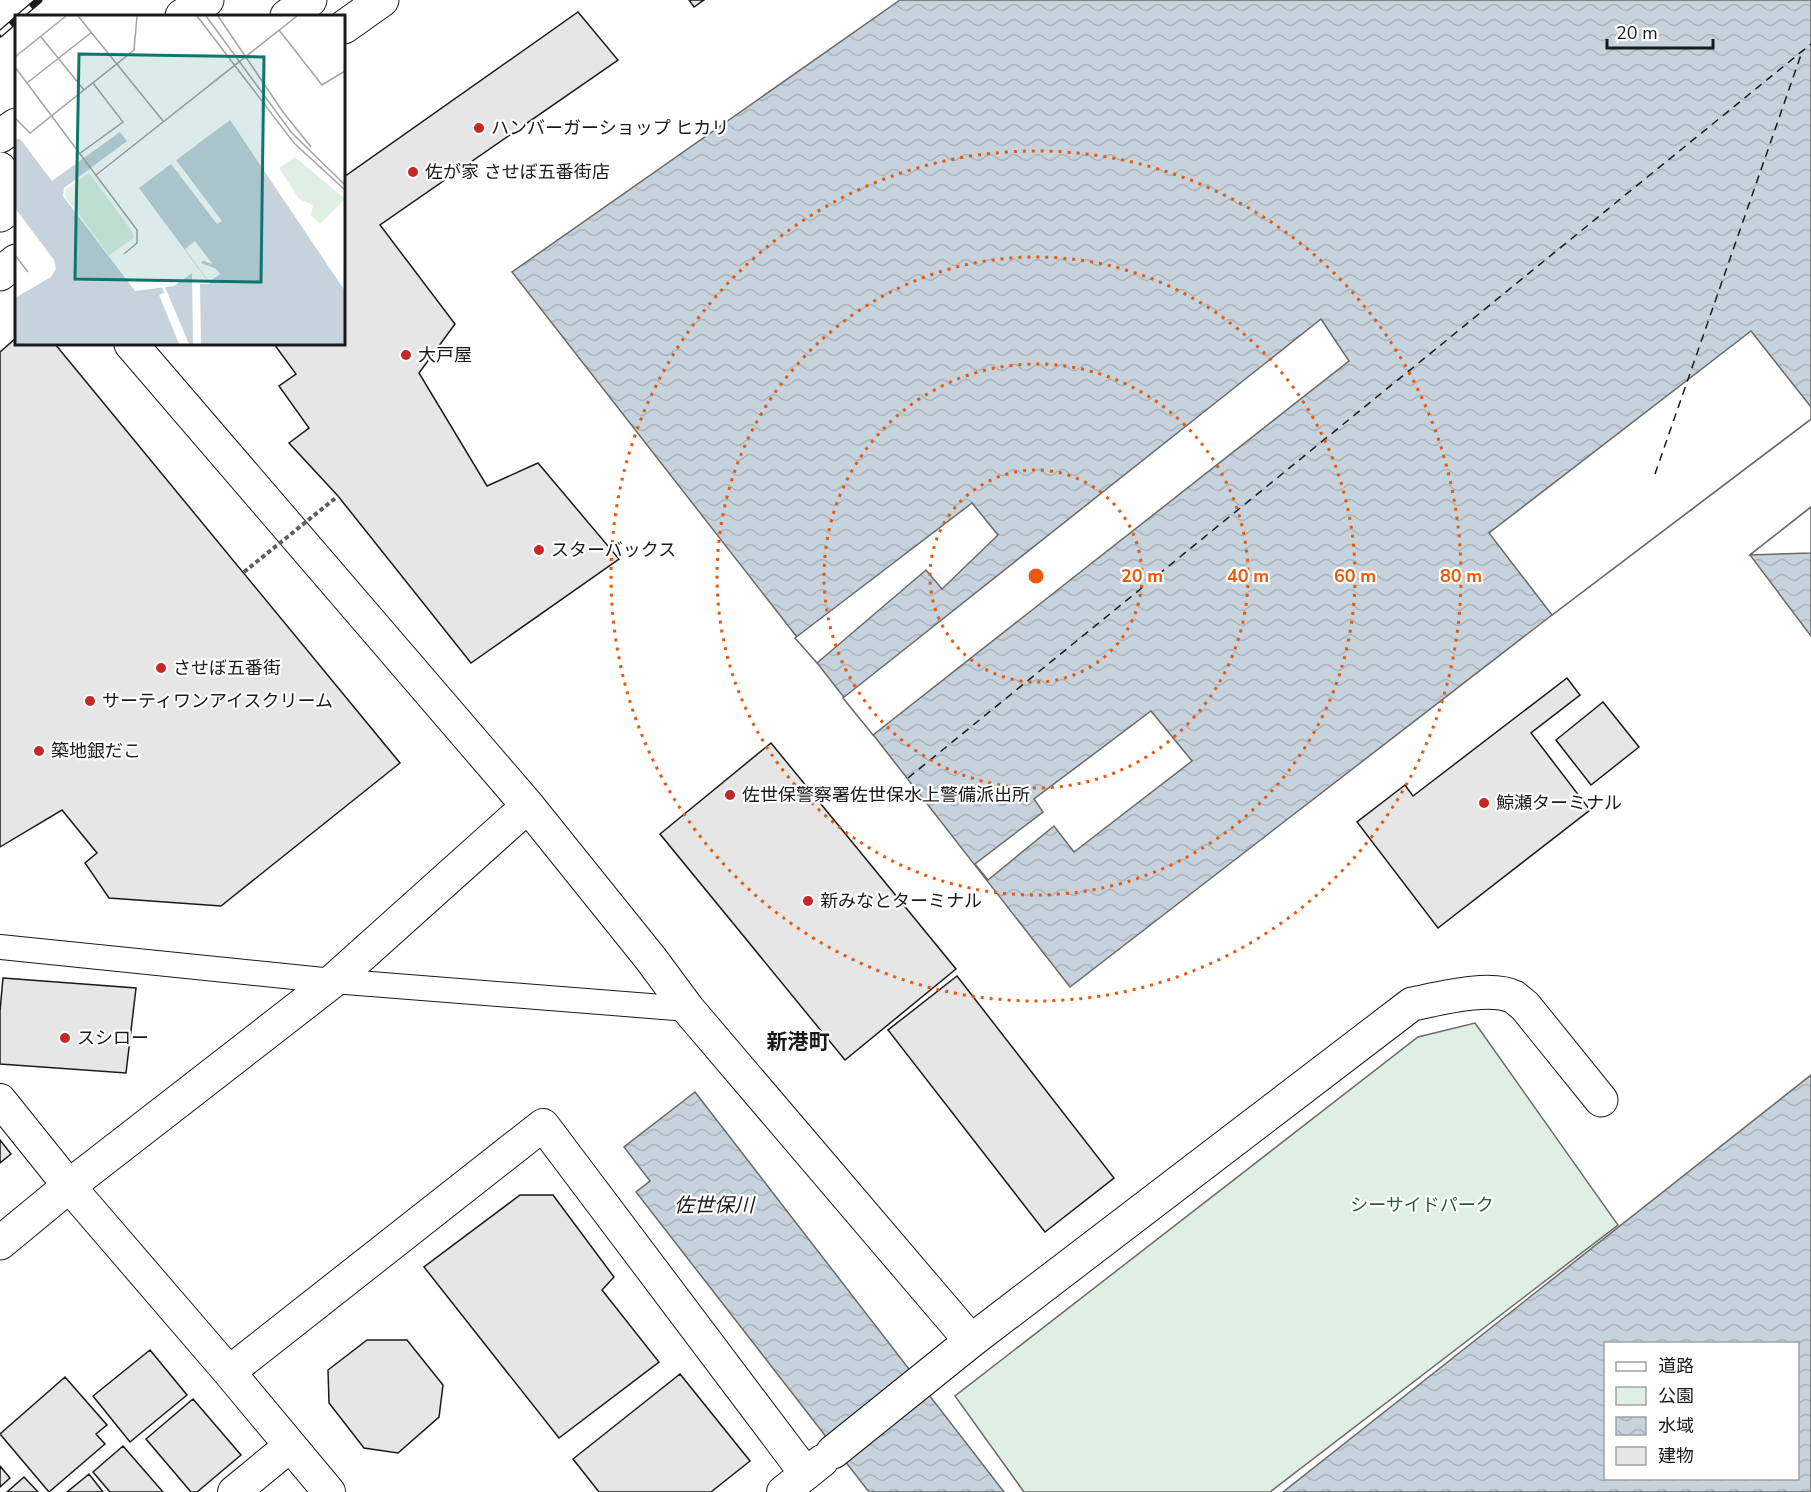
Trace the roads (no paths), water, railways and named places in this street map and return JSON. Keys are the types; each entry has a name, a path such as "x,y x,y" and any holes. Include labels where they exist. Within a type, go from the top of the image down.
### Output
{"main road":[{"path":"184,15 207,0"},
{"path":"288,15 310,0"},
{"path":"345,26 382,0"},
{"path":"0,136 15,126"},
{"path":"0,169 15,194"},
{"path":"0,215 15,204"},
{"path":"0,274 15,262"},
{"path":"132,345 528,806 688,1008 971,1341"},
{"path":"0,1243 69,1186 333,981 528,806"},
{"path":"833,1452 971,1341 1413,1004 1455,995 1497,993 1512,997 1525,1006 1601,1100"}],"street":[{"path":"0,947 333,981 688,1008"},
{"path":"0,1100 69,1186 329,1492"},
{"path":"229,1372 543,1125 795,1483 833,1452"},
{"path":"234,1492 290,1446"}],"water":[{"path":"900,0 1811,0 1811,419 1552,615 1070,987 512,272"},
{"path":"1811,507 1811,636 1750,555"},
{"path":"1811,1075 1811,1492 1283,1492"},
{"name":"佐世保川","path":"695,1092 1004,1492 869,1492 636,1192 650,1181 624,1147"}],"railway":[{"path":"21,15 39,0"},
{"path":"0,34 15,21"}],"place":[{"name":"ハンバーガーショップ ヒカリ","path":"479,128"},
{"name":"佐が家 させぼ五番街店","path":"413,172"},
{"name":"大戸屋","path":"406,355"},
{"name":"スターバックス","path":"539,550"},
{"name":"させぼ五番街","path":"161,668"},
{"name":"サーティワンアイスクリーム","path":"90,701"},
{"name":"築地銀だこ","path":"39,751"},
{"name":"佐世保警察署佐世保水上警備派出所","path":"730,795"},
{"name":"鯨瀬ターミナル","path":"1484,803"},
{"name":"新みなとターミナル","path":"808,901"},
{"name":"スシロー","path":"65,1038"}],"district":[{"name":"新港町","path":"798,1042"}],"park label":[{"name":"シーサイドパーク","path":"1422,1205"}]}
